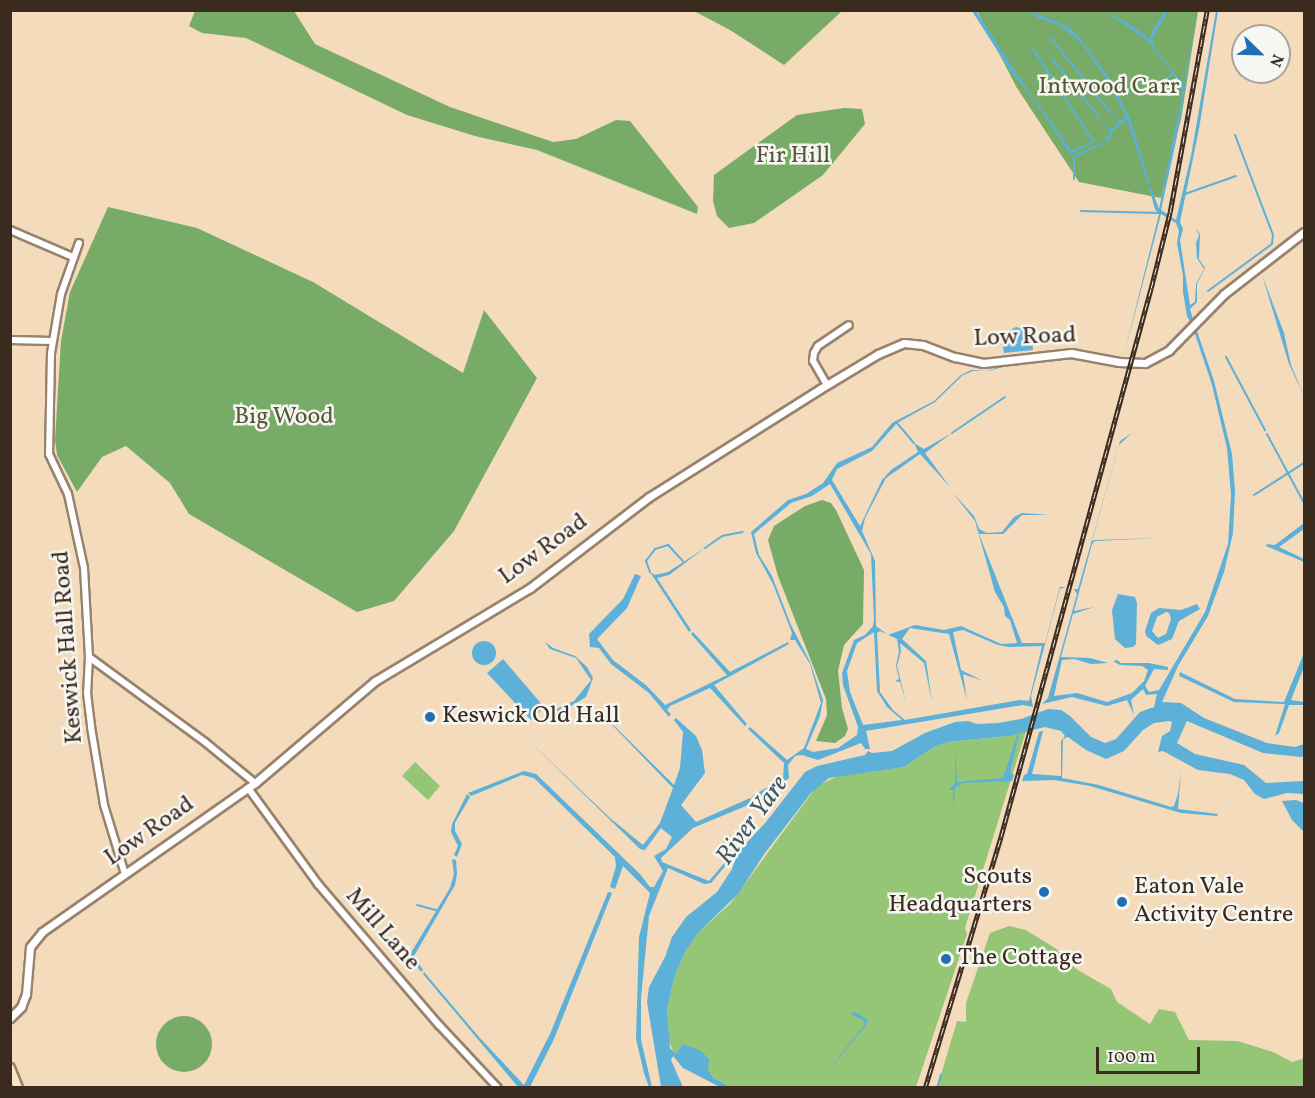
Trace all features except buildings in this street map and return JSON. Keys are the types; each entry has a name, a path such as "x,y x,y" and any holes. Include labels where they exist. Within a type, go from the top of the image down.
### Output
{"main road":[{"path":"10,1068 18,1088"}],"street":[{"path":"10,230 73,257"},
{"name":"Low Road","path":"10,1018 21,1007 26,994 30,947 37,936 255,783 375,681 530,588 649,497 827,385 885,350 904,343 923,345 955,357 983,363 1071,353 1140,364 1156,359 1190,331 1240,279 1305,232"},
{"name":"Keswick Hall Road","path":"79,243 61,294 52,341 50,454 68,494 81,547 89,657 87,693 91,727 104,805 125,874"},
{"path":"827,385 813,361 814,353 818,346 849,326"},
{"path":"10,340 52,341"},
{"path":"89,657 196,735 255,783"},
{"name":"Mill Lane","path":"248,788 318,884 439,1024 498,1088"}],"green space":[{"path":"195,11 294,11 315,44 450,107 553,142 576,139 616,120 630,121 698,207 697,214 537,150 475,136 407,115 246,38 202,33 189,26"},
{"path":"694,11 842,11 784,65 730,30"},
{"name":"Intwood Carr","path":"977,11 1198,11 1181,119 1161,198 1079,182 1017,88"},
{"name":"Fir Hill","path":"844,108 862,109 865,124 823,175 754,223 729,228 717,216 713,201 714,175 797,115"},
{"name":"Big Wood","path":"108,207 197,228 313,282 463,373 484,310 537,378 454,531 394,601 357,612 189,514 170,483 126,446 102,457 77,492 57,455 55,440 61,341 70,292"},
{"path":"822,500 831,503 836,510 864,570 863,624 844,645 838,671 842,708 848,729 845,736 835,743 816,741 827,715 826,699 778,576 768,540 774,526 805,506"},
{"path":"1026,731 965,928 967,934 916,1087 730,1087 714,1078 708,1070 708,1062 674,1053 669,1041 667,1011 674,978 685,952 698,933 730,904 817,786 840,775 904,767 934,747 947,742 1009,736"},
{"path":"415,762 440,786 428,800 402,776"},
{"path":"1009,926 1026,930 1058,950 1076,969 1111,989 1117,1002 1150,1024 1159,1009 1175,1012 1189,1040 1238,1041 1273,1052 1292,1062 1302,1059 1304,1055 1304,1087 937,1088 957,1021 966,1022 966,1003 990,933"},
{"path":"184,1016 195,1018 204,1024 210,1033 212,1044 210,1055 204,1064 195,1070 184,1072 173,1070 164,1064 158,1055 156,1044 158,1033 164,1024 173,1018"}],"water":[{"path":"972,11 976,11 1071,150 1101,138 1070,154 1034,100 1009,69"},
{"path":"1029,11 1067,26 1078,36 1109,77 1130,118 1150,184 1148,184 1127,119 1112,132 1110,140 1101,144 1109,137 1102,138 1110,135 1110,131 1099,117 1111,129 1119,123 1110,112 1120,121 1126,116 1106,78 1082,44 1061,26 1038,18"},
{"path":"1105,11 1128,23 1150,39 1152,31 1165,11 1168,11 1152,39 1155,48 1184,85 1198,11 1176,141 1161,210 1176,220 1191,156 1216,11 1218,11 1199,129 1180,222 1183,229 1180,240 1190,305 1195,302 1196,284 1204,269 1197,258 1196,243 1199,235 1196,229 1200,234 1199,259 1205,268 1197,284 1197,302 1190,309 1193,319 1190,322 1187,316 1183,292 1183,276 1177,243 1179,231 1176,223 1161,214 1124,355 1159,214 1155,209 1149,188 1151,187 1159,209 1183,90 1173,74 1132,114 1172,72 1148,41"},
{"path":"1262,275 1284,333 1291,365 1304,396 1289,364"},
{"path":"1016,327 1031,331 1033,350 1004,353 1001,335"},
{"path":"1196,328 1214,381 1232,454 1235,491 1233,533 1224,572 1208,616 1178,666 1162,702 1181,703 1204,718 1267,743 1295,747 1304,744 1304,756 1301,757 1263,753 1187,721 1177,743 1195,754 1244,765 1266,783 1304,781 1304,794 1287,793 1264,799 1255,794 1244,780 1230,774 1198,770 1163,751 1158,752 1162,736 1170,731 1172,722 1169,721 1154,723 1143,730 1124,751 1106,759 1086,750 1068,737 1063,739 1062,778 1099,785 1171,807 1174,806 1178,794 1181,770 1178,809 1218,814 1217,816 1181,813 1090,786 1054,780 1022,781 1024,775 1027,774 1039,732 1043,731 1032,774 1061,776 1061,741 1065,736 1061,731 1045,727 1009,736 947,742 934,747 904,767 829,778 811,793 765,853 738,894 698,933 685,952 674,978 667,1011 670,1048 676,1054 683,1044 701,1051 709,1059 708,1070 714,1078 730,1087 720,1087 683,1068 673,1056 671,1060 683,1087 661,1087 647,1002 649,987 665,957 672,937 686,917 717,892 732,869 738,852 766,822 805,772 817,766 865,755 868,751 872,753 892,751 925,733 955,722 998,723 1021,719 1048,709 1061,710 1091,737 1105,743 1116,739 1140,712 1154,707 1157,694 1146,695 1143,689 1131,700 1134,715 1127,700 1107,706 1072,697 1042,704 1048,698 1077,594 1074,589 1078,589 1120,441 1132,433 1119,445 1092,541 1159,538 1095,541 1092,544 1074,611 1094,607 1073,614 1061,657 1090,658 1108,663 1091,664 1074,659 1062,660 1054,696 1077,693 1107,702 1132,693 1144,681 1148,670 1142,666 1120,665 1113,661 1117,660 1121,663 1149,663 1168,667 1168,670 1154,669 1145,686 1149,692 1159,690 1205,612 1228,544 1231,495 1227,448 1212,385 1194,331"},
{"path":"1010,363 1020,366 1011,365 987,371"},
{"path":"971,370 987,371 973,371 963,375 935,402 897,423 872,451 837,469 832,480 860,526 882,480 891,470 918,452 914,443 924,449 952,433 925,453 950,487 920,454 886,478 865,518 862,531 875,561 876,626 887,634 880,631 877,633 880,692 893,710 905,720 1020,700 1029,701 1042,646 1009,647 998,645 963,630 953,632 961,670 983,681 963,674 967,700 949,634 910,628 902,639 926,661 932,702 924,663 900,643 901,651 897,666 906,702 900,682 895,681 899,679 896,666 899,651 897,639 888,635 915,625 944,630 961,626 1001,644 1017,643 1010,620 1005,616 1004,607 995,592 975,521 952,492 974,516 979,529 987,533 1002,532 1014,517 1022,513 1049,515 1022,515 1003,534 979,534 1022,643 1045,643 1060,587 1066,587 1060,589 1031,696 1033,707 1023,705 866,731 870,749 865,749 861,743 818,760 802,755 795,756 788,765 789,778 773,792 754,802 751,798 755,794 783,779 784,763 748,729 750,727 787,760 804,748 821,703 810,664 795,640 790,640 792,633 773,584 756,553 751,532 788,500 806,494 823,483 837,463 872,447 892,423 934,401 961,375","holes":["830,484 871,554 874,620 873,626 865,635 854,640 842,673 843,685 858,727 857,735 838,748 813,752 806,749 820,716 823,700 810,662 791,625 772,576 759,555 754,534 791,503 812,496","874,632 877,691 887,707 902,720 863,725 850,692 847,671 857,643"]},
{"path":"1304,523 1304,529 1279,547 1304,559 1304,562 1266,546 1267,544 1275,545"},
{"path":"705,548 669,575 657,578 691,630 689,632 650,572 655,575 668,572"},
{"path":"635,574 641,576 627,608 597,639 613,660 647,686 665,705 727,675 691,634 693,632 730,672 788,642 789,644 714,685 747,724 745,726 710,688 670,706 667,710 671,714 669,717 649,693 611,664 599,648 590,647 589,634 623,599"},
{"path":"1118,594 1135,597 1137,603 1136,644 1133,647 1125,648 1115,639 1112,610"},
{"path":"1197,604 1200,609 1179,621 1172,639 1158,645 1146,636 1145,631 1151,613 1159,608 1181,610","holes":["1166,612 1169,613 1171,619 1166,634 1158,638 1152,631 1157,617"]},
{"path":"484,641 489,642 495,648 495,658 489,664 484,665 479,664 473,658 472,653 473,648 479,642"},
{"path":"545,642 553,648 575,656 587,667 593,678 586,697 561,712 552,711 574,701 591,680 576,658 550,649"},
{"path":"1304,653 1304,667 1291,700 1304,702 1304,705 1289,705 1279,733 1275,736 1285,704 1234,702 1179,676 1180,672 1235,699 1284,702"},
{"path":"503,659 544,707 531,720 487,673"},
{"path":"588,700 674,785 680,768 683,732 674,720 676,718 696,736 702,750 705,773 681,805 696,822 750,798 753,803 693,828 661,858 662,862 709,881 727,860 722,845 724,840 731,835 725,846 729,858 727,864 711,883 704,884 668,868 649,916 641,998 641,1040 652,1087 649,1087 644,1073 636,1039 639,937 650,893 623,866 615,889 610,887 616,866 615,857 534,778 522,775 471,796 468,793 524,771 536,774 640,874 650,887 654,887 663,871 654,856 666,849 672,837 661,828 645,850 640,849 526,738 610,818 643,845 660,823 673,788"},
{"path":"1019,735 1010,772 1014,775 1012,781 963,783 955,788 953,811 953,790 948,790 955,783 955,751 957,782 1003,778"},
{"path":"467,794 470,797 455,823 455,831 462,844 457,857 454,855 458,846 451,832 452,824"},
{"path":"1296,800 1304,803 1304,832 1292,820 1282,801"},
{"path":"452,859 456,860 455,885 414,956 423,970 421,972 409,956 450,888 454,874"},
{"path":"608,892 612,893 554,1039 530,1087 518,1087 423,974 424,972 479,1037 524,1085 550,1034"},
{"path":"855,1012 867,1019 867,1024 815,1087 865,1024 864,1021 851,1014"}],"waterway":[{"path":"1050,37 1110,112"},
{"path":"1033,49 1093,141"},
{"path":"1052,59 1099,117"},
{"path":"1208,291 1272,244 1273,235 1235,135"},
{"path":"1074,179 1074,157 1101,144"},
{"path":"1185,194 1236,176"},
{"path":"1081,211 1158,213"},
{"path":"1226,357 1265,430"},
{"path":"952,433 1005,397"},
{"path":"897,423 914,443"},
{"path":"1267,434 1304,503"},
{"path":"1254,495 1304,463"},
{"path":"705,548 722,536 743,532"},
{"path":"650,572 646,561 655,549 668,545 683,561"},
{"path":"417,905 436,910"},
{"path":"937,1088 941,1075"}],"railway":[{"path":"925,1088 1001,836 1151,288 1170,212 1207,10"}],"place":[{"name":"Keswick Old Hall","path":"430,717"},
{"name":"Scouts Headquarters","path":"1044,892"},
{"name":"Eaton Vale Activity Centre","path":"1122,902"},
{"name":"The Cottage","path":"946,959"}],"water label":[{"name":"River Yare","path":"753,821"}]}
